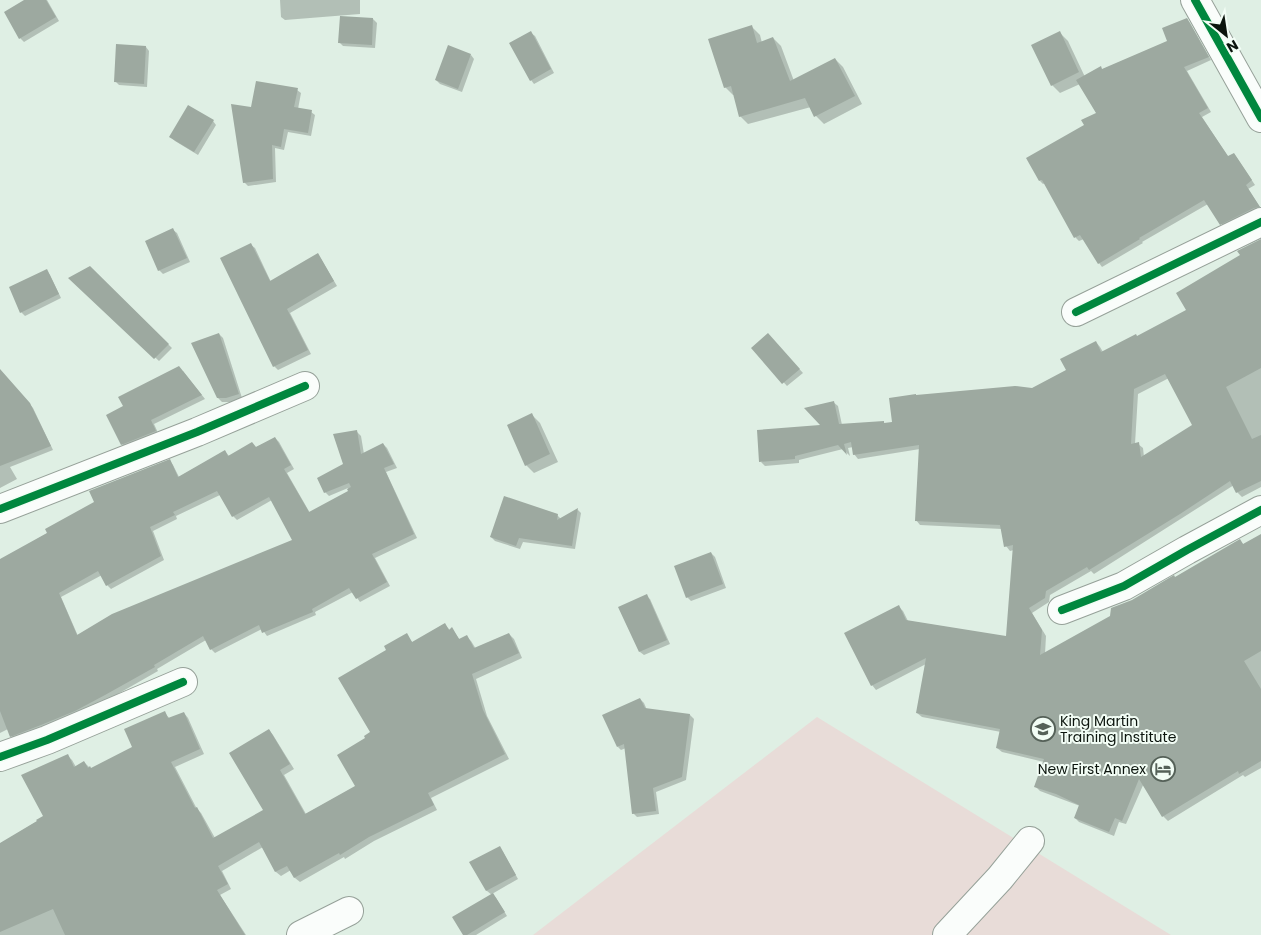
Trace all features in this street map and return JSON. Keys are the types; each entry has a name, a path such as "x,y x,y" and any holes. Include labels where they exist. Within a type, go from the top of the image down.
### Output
{"street":[{"path":"1195,0 1261,118"},
{"path":"1076,312 1261,222"},
{"path":"0,509 197,432 305,386"},
{"path":"1062,610 1124,586 1261,510"},
{"path":"0,757 47,740 183,682"},
{"path":"947,935 1000,878 1030,841"},
{"path":"301,935 349,911"}],"shaded area":[{"path":"817,717 1171,935 533,935"}],"building":[{"path":"24,0 46,0 56,17 19,39 4,12"},
{"path":"340,16 373,18 372,45 338,43"},
{"path":"1187,18 1209,57 1184,67 1208,108 1199,113 1228,156 1234,153 1252,180 1246,185 1260,207 1254,208 1220,225 1204,200 1098,264 1080,235 1074,238 1042,180 1039,181 1026,158 1084,125 1081,120 1096,113 1076,80 1101,66 1102,69 1167,41 1162,28"},
{"path":"752,25 757,43 773,37 790,81 835,58 855,96 814,117 805,98 739,117 731,86 724,88 708,39"},
{"path":"531,31 551,69 530,81 509,43"},
{"path":"1060,31 1079,72 1051,86 1031,45"},
{"path":"116,44 146,46 144,84 114,82"},
{"path":"448,45 471,54 458,89 435,80"},
{"path":"256,81 298,88 294,107 312,110 308,133 284,129 281,147 272,145 273,179 243,183 231,104 251,107"},
{"path":"188,105 214,120 194,152 169,137"},
{"path":"173,228 187,258 158,271 145,241"},
{"path":"1261,239 1261,368 1226,387 1252,439 1261,435 1261,481 1236,493 1230,481 1089,570 1087,567 1046,591 1045,598 1029,608 1042,630 1040,655 1110,616 1111,608 1132,600 1174,575 1175,577 1240,539 1243,544 1261,534 1261,651 1244,661 1261,689 1261,761 1239,774 1238,771 1162,817 1139,779 1122,821 1115,818 1109,832 1074,818 1079,805 1056,794 1034,787 1044,759 996,748 1000,729 916,713 926,658 871,686 844,633 899,605 906,620 1006,636 1013,545 1004,547 1000,525 915,521 919,445 853,455 851,442 844,444 847,455 838,445 795,456 795,459 759,462 757,430 820,425 804,408 834,401 839,424 884,421 884,423 892,422 889,398 1015,386 1032,388 1066,370 1060,359 1096,341 1101,352 1136,334 1137,336 1186,310 1176,293 1240,255 1237,251","holes":["1165,374 1192,425 1141,457 1139,442 1131,444 1134,389"]},
{"path":"251,243 270,281 318,253 334,281 287,309 308,350 273,367 220,258"},
{"path":"90,266 169,344 154,359 68,278"},
{"path":"47,269 59,294 20,313 9,287"},
{"path":"219,333 239,394 226,398 217,398 191,343"},
{"path":"768,333 800,369 782,384 751,348"},
{"path":"179,366 202,395 151,420 156,431 121,445 106,415 123,406 118,397"},
{"path":"0,369 30,403 51,446 0,466"},
{"path":"532,413 550,454 525,466 507,425"},
{"path":"357,430 361,454 383,443 394,464 384,468 414,534 372,554 387,582 356,599 349,588 312,609 313,612 262,633 259,625 210,650 203,636 154,665 155,667 75,711 10,737 0,711 0,559 47,533 45,529 94,502 89,491 170,459 178,477 225,450 228,456 252,442 256,447 275,437 291,465 284,469 309,512 348,491 347,489 351,487 349,483 324,493 317,478 343,464 333,434","holes":["217,491 232,517 269,497 292,540 112,614 77,635 59,593 98,571 106,586 161,556 150,527 175,515 173,512"]},
{"path":"504,496 558,514 557,520 578,508 572,546 519,538 516,546 490,537"},
{"path":"711,552 723,584 686,598 674,566"},
{"path":"647,594 667,640 639,652 618,607"},
{"path":"445,623 449,630 452,627 459,639 467,635 474,648 509,633 519,653 472,674 483,710 505,754 428,793 434,805 369,837 340,855 339,853 294,878 287,866 275,872 259,842 218,866 228,884 217,890 245,935 65,935 53,909 0,932 0,843 43,816 21,775 68,754 74,767 84,761 88,768 90,766 91,768 132,747 124,729 165,711 168,718 184,712 200,749 171,762 213,838 263,810 229,753 269,729 290,764 280,770 305,814 355,786 337,755 365,738 364,736 370,732 338,678 386,650 384,646 407,633 412,642"},
{"path":"640,698 645,708 690,714 682,777 653,788 656,811 632,814 624,744 617,747 602,715"},
{"path":"500,846 516,875 486,891 469,862"},
{"path":"493,893 505,912 467,935 463,935 452,917"}],"cycle path":[{"path":"1195,0 1261,118"},
{"path":"1076,312 1261,222"},
{"path":"0,509 197,432 305,386"},
{"path":"1062,610 1124,586 1261,510"},
{"path":"0,757 47,740 183,682"}],"place":[{"name":"King Martin Training Institute","path":"1043,729"},
{"name":"New First Annex","path":"1163,769"}]}
